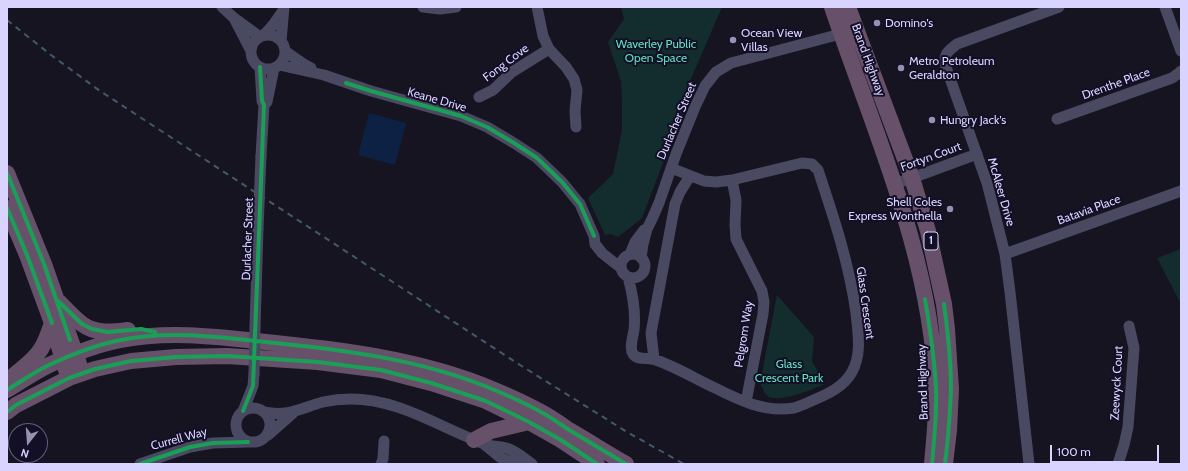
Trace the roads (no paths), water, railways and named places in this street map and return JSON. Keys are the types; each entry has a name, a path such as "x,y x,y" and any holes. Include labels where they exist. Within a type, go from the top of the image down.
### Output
{"highway":[{"name":"Brand Highway","path":"832,7 849,32 912,178 928,231 944,304 947,329 951,389 949,430 945,464"},
{"name":"Brand Highway","path":"848,7 849,32 906,221 925,299 932,342 936,392 935,436 932,464"},
{"path":"7,174 44,264 56,300 69,356 76,376"},
{"path":"7,208 27,255 52,323 69,356"},
{"path":"56,300 82,324 92,329 108,332 141,329 168,334 291,344 401,360 449,374 496,391 539,411 626,464"},
{"path":"7,382 31,362 41,350 52,323"},
{"path":"7,390 45,367 92,347 143,336 168,334"},
{"path":"7,412 16,405 76,376 95,369 131,362 176,357 227,356 318,362 381,370 431,383 486,402 529,422 561,440 597,464"},
{"path":"479,442 497,429 529,422"}],"street":[{"path":"222,7 234,18 262,36 274,36 283,46"},
{"path":"423,7 440,9 456,7"},
{"path":"536,7 543,36 549,49 574,78 577,90 575,111 576,127"},
{"name":"McAleer Drive","path":"1030,464 1005,254 987,183 944,58 948,50 957,44 1059,7"},
{"path":"1165,7 1181,51"},
{"path":"234,18 254,60 260,67 267,69 277,66 284,58 284,8"},
{"path":"251,51 253,45 273,25 284,8"},
{"name":"Durlacher Street","path":"641,258 647,229 659,203 670,168 705,86 716,72 731,63 849,32"},
{"name":"Keane Drive","path":"283,46 305,65 324,75"},
{"name":"Fong Cove","path":"479,97 493,90 512,72 549,49"},
{"name":"Durlacher Street","path":"264,105 267,102 277,66"},
{"name":"Keane Drive","path":"277,66 324,75 371,91 461,116 487,127 514,142 537,158 562,182 580,204 594,236 600,240 604,246 626,260"},
{"name":"Durlacher Street","path":"243,411 253,386 254,374 258,229 264,105 262,101 260,67"},
{"name":"Drenthe Place","path":"1057,119 1172,78 1181,70"},
{"name":"Fortyn Court","path":"894,184 977,154"},
{"name":"Glass Crescent","path":"634,301 634,329 631,348 632,353 636,357 642,359 654,359 670,365 746,402 760,407 775,409 795,408 828,394 843,384 852,372 858,356 859,336 852,286 842,245 818,170 812,164 802,163 732,180 716,182 704,181 670,168"},
{"path":"654,359 651,333 675,204 680,192 690,176"},
{"name":"Pelgrom Way","path":"732,180 736,200 736,239 762,291 764,302 746,402"},
{"name":"Batavia Place","path":"1005,254 1181,191"},
{"name":"Durlacher Street","path":"626,260 635,242 643,231 647,229"},
{"path":"636,255 641,258 645,266 638,293 634,301 628,277 624,273 626,260 636,255"},
{"path":"628,277 637,277 642,274"},
{"name":"Zeewyck Court","path":"1118,464 1128,427 1134,348 1129,326"},
{"name":"Durlacher Street","path":"253,386 263,411"},
{"path":"293,413 258,442 248,442 240,436 236,428 237,418 243,411 253,408 280,414 293,413 310,406 336,400 366,400 381,402 408,410 479,442 501,458 508,461 528,464"},
{"path":"263,411 268,417 270,423 270,428 266,436"},
{"path":"381,464 383,459 384,441"},
{"name":"Currell Way","path":"140,464 190,447 213,443 248,442"},
{"path":"479,442 511,449 532,464"}],"water":[{"path":"369,113 406,123 395,165 358,155"}],"railway":[{"path":"7,20 100,91 520,365 627,432 684,464"}],"place":[{"name":"Domino's","path":"877,23"},
{"name":"Ocean View Villas","path":"733,40"},
{"name":"Metro Petroleum Geraldton","path":"901,68"},
{"name":"Hungry Jack's","path":"932,120"},
{"name":"Shell Coles Express Wonthella","path":"950,209"}],"park label":[{"name":"Waverley Public Open Space","path":"656,51"},
{"name":"Glass Crescent Park","path":"789,371"}]}
